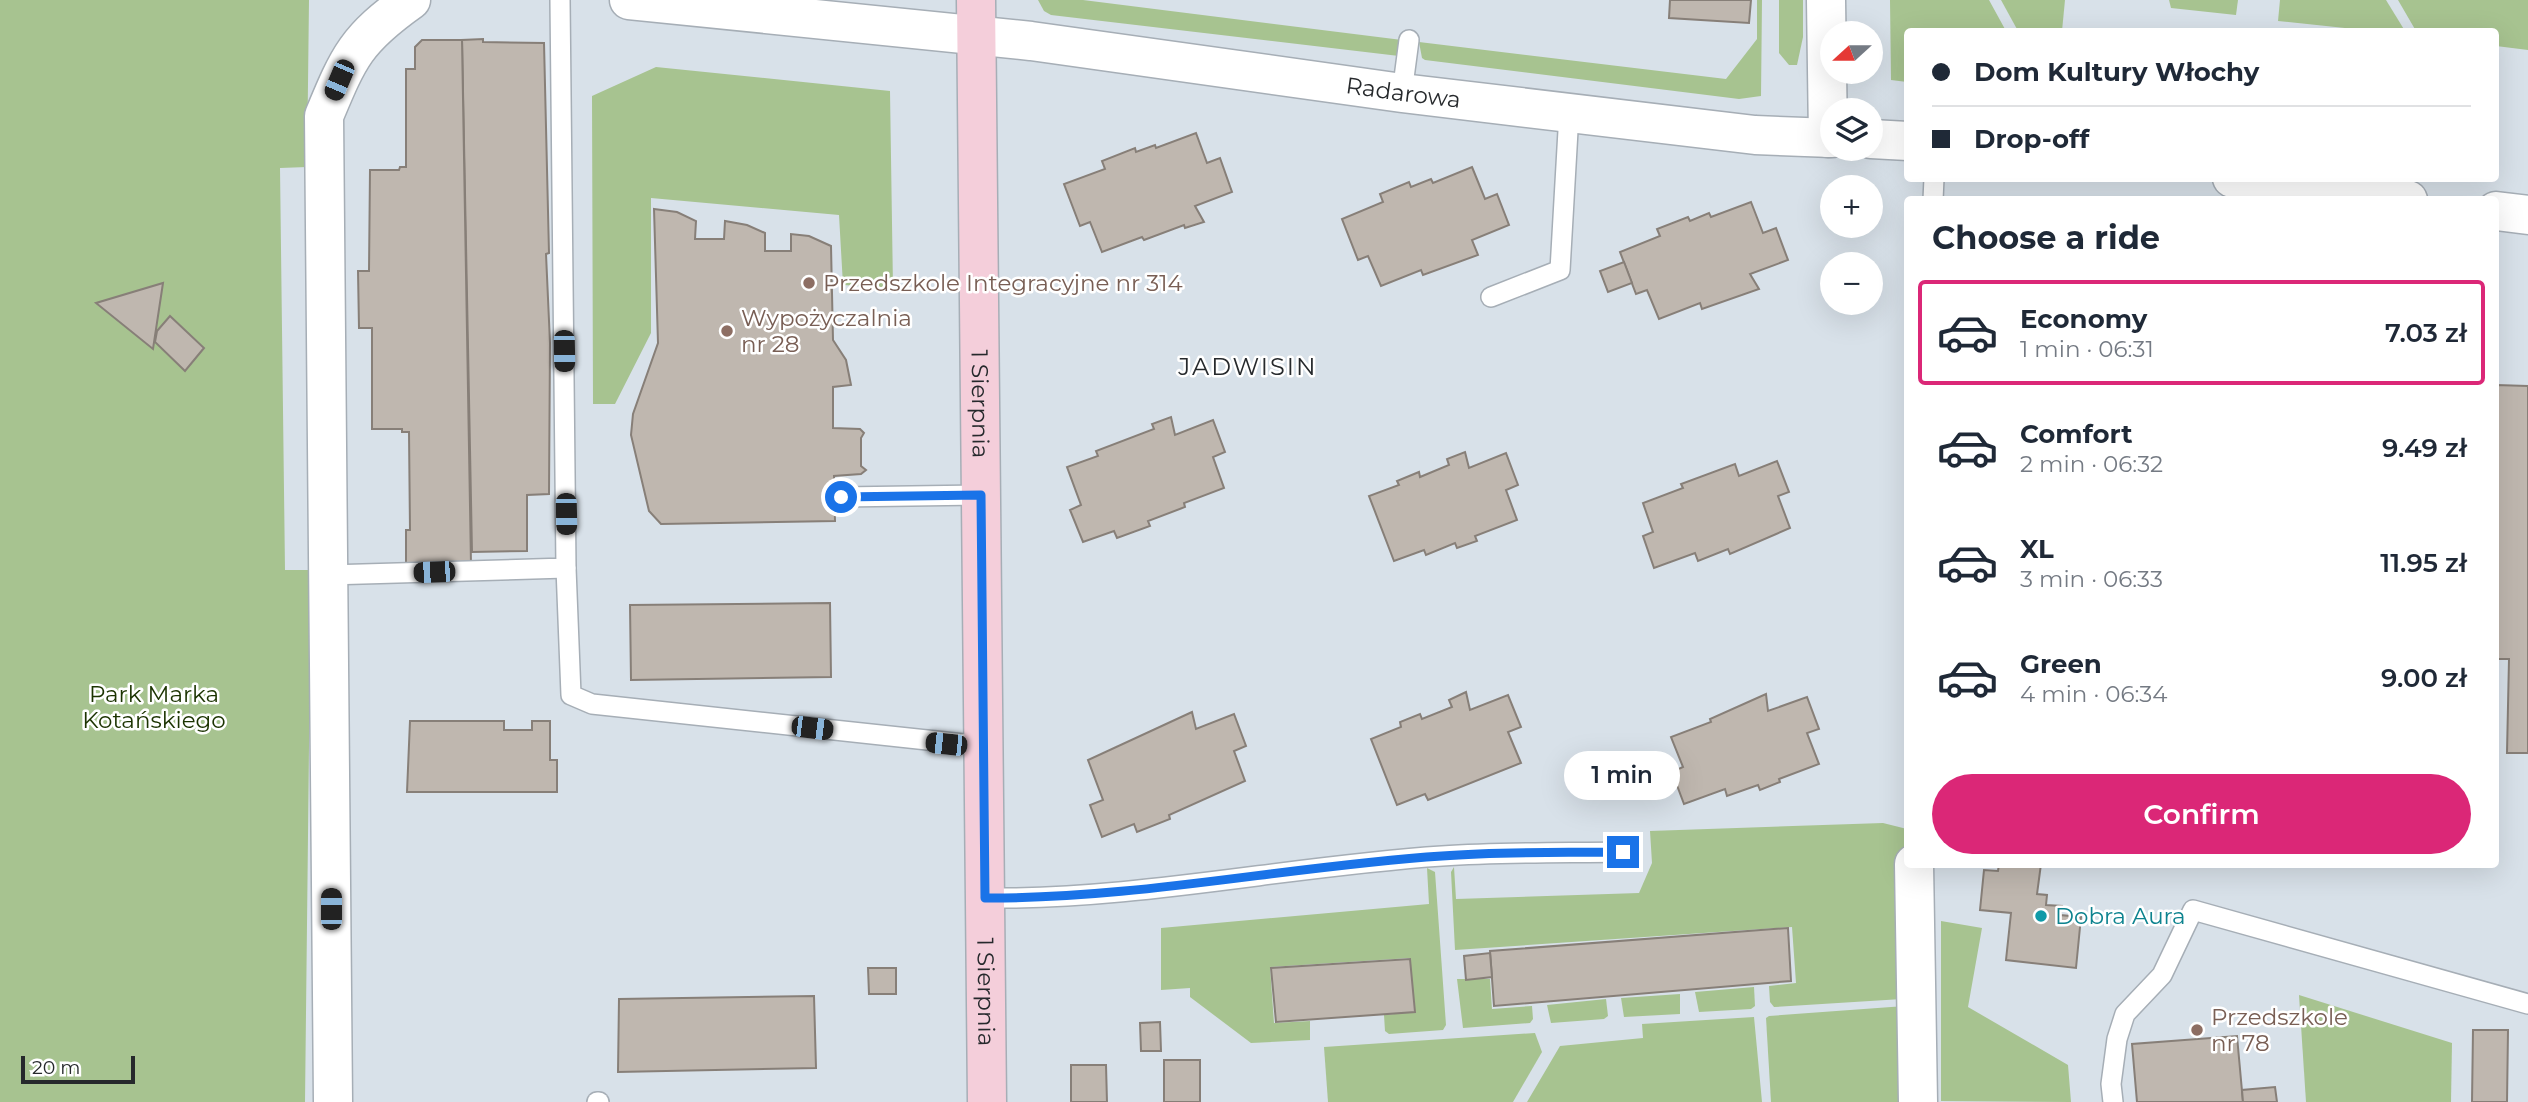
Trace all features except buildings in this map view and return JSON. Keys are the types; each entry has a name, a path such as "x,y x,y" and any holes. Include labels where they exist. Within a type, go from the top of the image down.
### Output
{"street":[{"path":"333,1102 324,116 347,62 360,41 411,0"},
{"name":"Radarowa","path":"629,0 976,18 1402,93 1775,137 1820,138"},
{"path":"1826,0 1829,98"},
{"name":"1 Sierpnia","path":"976,18 987,1102"},
{"path":"1883,140 1904,141"},
{"path":"2278,182 2393,192"},
{"path":"2499,211 2528,215"},
{"path":"1914,868 1918,1102"}],"lane":[{"path":"559,0 566,568 571,695 592,704 983,746"},
{"path":"1402,93 1409,40"},
{"path":"1491,297 1560,270 1569,113"},
{"path":"841,497 981,495"},
{"path":"328,575 566,568"},
{"path":"985,898 1037,899 1443,855 1623,852"},
{"path":"2113,1102 2111,1084 2117,1039 2125,1014 2162,975 2193,910 2528,1004"}],"green space":[{"name":"Park Marka Kotańskiego","path":"0,0 309,0 307,167 280,168 285,570 311,570 305,1102 0,1102"},
{"path":"1038,0 1083,0 1402,40 1399,56 1051,15 1044,11"},
{"path":"1757,0 1762,0 1761,96 1739,99 1425,60 1422,58 1419,42 1726,79 1757,39"},
{"path":"1779,0 1803,0 1803,37 1797,65 1789,65 1779,53"},
{"path":"1890,0 1989,0 2004,28 1904,28 1904,82 1891,80"},
{"path":"2001,0 2065,0 2062,28 2016,28"},
{"path":"2169,0 2238,0 2236,15 2171,8"},
{"path":"2280,0 2386,0 2403,28 2344,28 2278,21"},
{"path":"2398,0 2528,0 2528,50 2499,46 2499,28 2414,28"},
{"path":"656,67 890,91 893,288 843,285 839,215 651,198 651,333 615,404 593,404 592,96"},
{"path":"1883,823 1904,828 1906,868 1902,999 1774,1007 1770,1002 1769,986 1796,983 1792,927 1455,950 1451,872 1454,867 1456,899 1639,893 1652,863 1650,831"},
{"path":"1427,868 1435,872 1446,1025 1443,1030 1389,1034 1385,1031 1384,1015 1415,1012 1410,958 1270,967 1274,1023 1310,1021 1310,1040 1251,1043 1190,997 1190,988 1161,990 1161,928 1429,904"},
{"path":"1941,921 1982,928 1968,1007 2068,1065 2071,1102 1941,1101"},
{"path":"1457,979 1490,979 1492,1009 1532,1006 1533,1019 1530,1023 1463,1028"},
{"path":"1754,987 1755,1006 1751,1009 1699,1012 1695,992"},
{"path":"1680,994 1680,1014 1624,1017 1621,998"},
{"path":"2299,995 2452,1043 2451,1102 2306,1102"},
{"path":"1606,999 1608,1016 1604,1019 1551,1023 1547,1005"},
{"path":"1905,1006 1909,1102 1771,1102 1766,1018"},
{"path":"1754,1017 1762,1102 1527,1102 1560,1046 1643,1038 1642,1024"},
{"path":"1535,1033 1542,1052 1513,1102 1328,1102 1324,1047"}],"place":[{"name":"Przedszkole Integracyjne nr 314","path":"809,283"},
{"name":"Wypożyczalnia nr 28","path":"727,331"},
{"name":"Dobra Aura","path":"2041,916"},
{"name":"Przedszkole nr 78","path":"2197,1030"}],"district":[{"name":"JADWISIN","path":"1248,366"}],"route":[{"path":"841,497 981,495 985,898 1037,899 1443,855 1623,852"}]}
